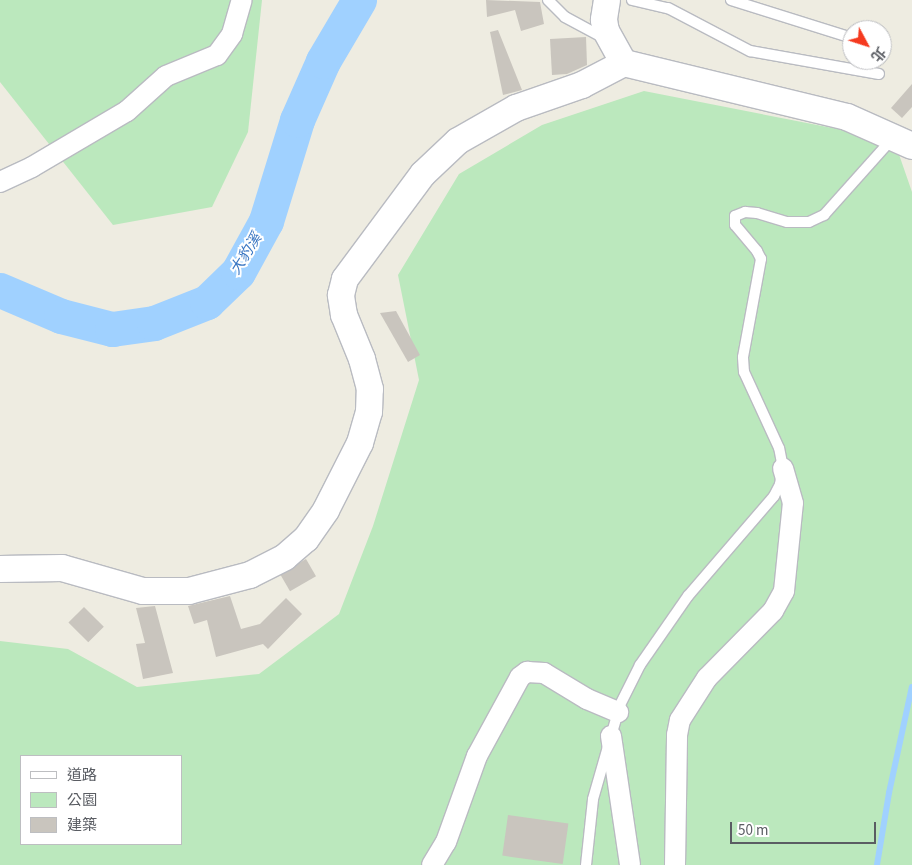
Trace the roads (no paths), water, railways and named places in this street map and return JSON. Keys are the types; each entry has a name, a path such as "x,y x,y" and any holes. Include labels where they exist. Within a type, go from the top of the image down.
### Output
{"street":[{"path":"0,182 32,167 127,111 166,76 217,55 232,34 242,0"},
{"path":"607,20 624,63"},
{"path":"0,569 62,568 143,591 165,593 189,591 250,575 285,557 306,540 326,510 360,443 369,412 370,389 362,359 344,315 341,296 344,279 422,174 458,141 508,112 582,85 624,63 847,117 903,141"},
{"path":"675,865 676,735 680,720 707,678 773,611 784,591 793,503 783,468"},
{"path":"432,865 446,842 477,756 520,677 527,672 544,673 587,699 618,712"},
{"path":"611,736 630,865"}],"lane":[{"path":"548,0 565,17 607,20"},
{"path":"632,0 670,4 750,50 879,74"},
{"path":"731,0 842,35"},
{"path":"586,865 593,799 618,712 640,665 688,596 774,496 783,468 774,433 744,372 743,357 761,260 757,251 735,225 735,216 751,212 787,222 809,222 824,215 903,141"}],"waterway":[{"path":"347,0 354,5"},
{"name":"大豹溪","path":"0,290 61,316 112,329 154,323 207,302 238,272 266,221 297,120 323,61 359,0"},
{"path":"877,865 889,793 912,687"}]}
